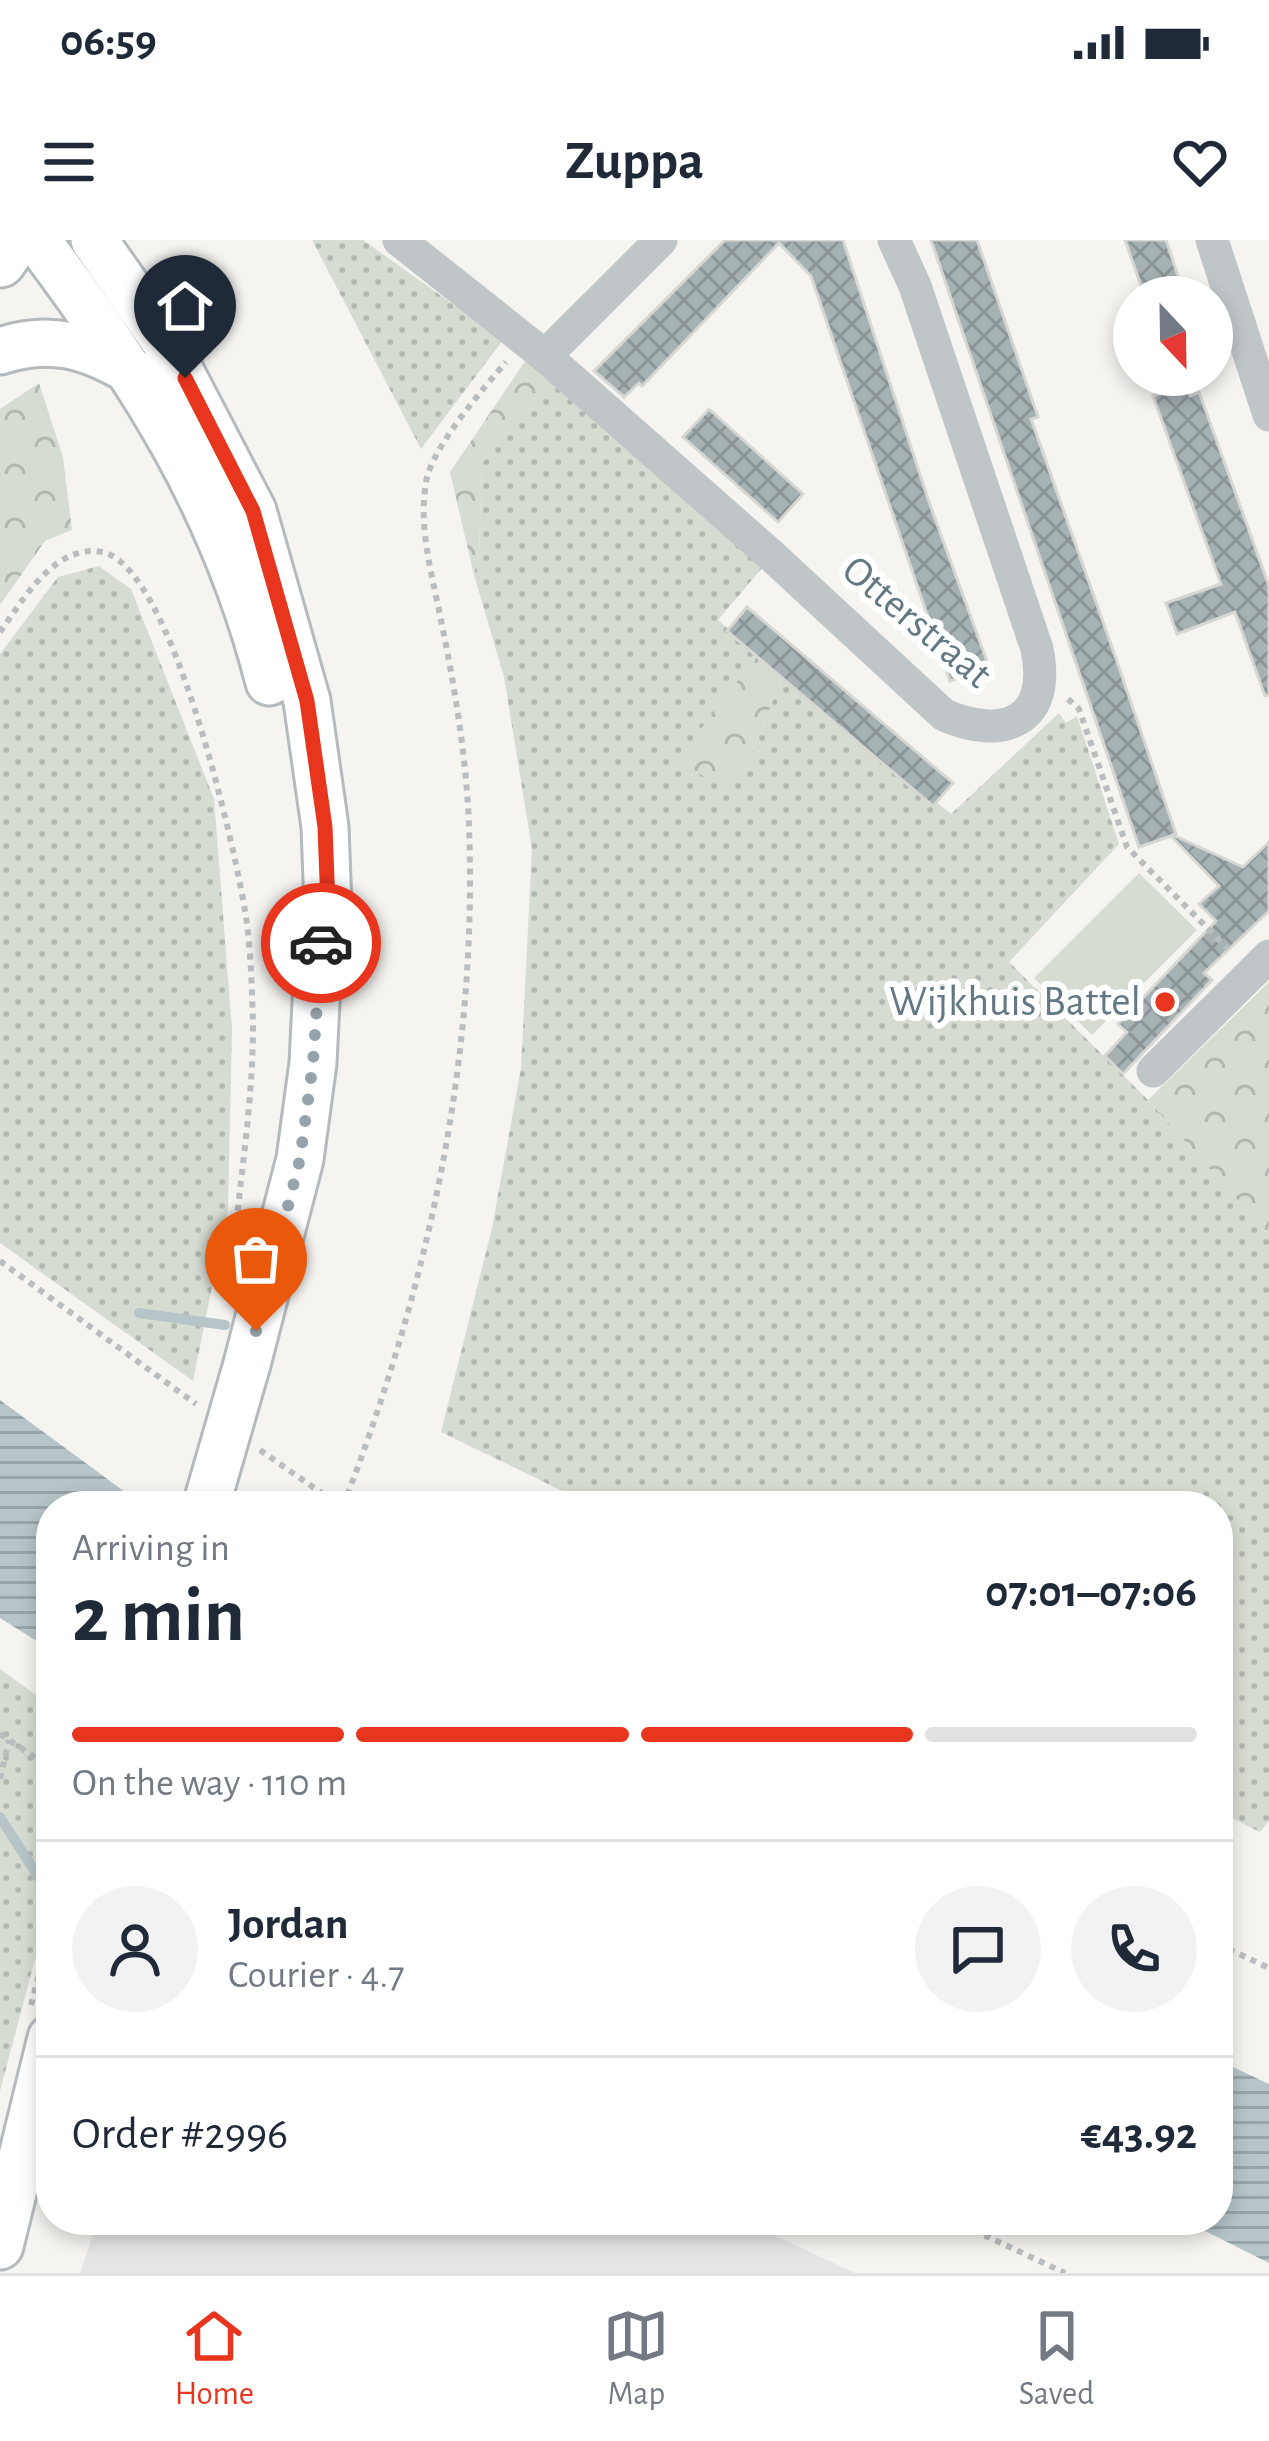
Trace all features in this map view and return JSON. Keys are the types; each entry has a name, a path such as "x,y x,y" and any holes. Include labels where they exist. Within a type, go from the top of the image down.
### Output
{"main road":[{"path":"0,261 14,240"}],"street":[{"path":"37,240 134,373 214,519 256,628 292,781 305,908 318,962"},
{"name":"Otterstraat","path":"399,240 536,347 944,715 976,729 1004,725 1023,716 1036,700 1043,677 1037,649 930,331 894,240"},
{"path":"536,347 661,240"},
{"path":"1212,240 1269,415"},
{"path":"104,248 164,340 253,511 307,701 325,827 328,906 318,962 313,1063 300,1159 210,1491"},
{"path":"0,351 48,342 79,345 134,373"},
{"path":"1153,1072 1260,964"},
{"path":"0,2246 36,2099"}],"path":[{"path":"348,1491 382,1406 428,1238 462,1040 470,936 467,803 455,693 422,516 427,474 460,418 536,347"},
{"path":"0,632 43,574 81,552 106,552 131,569 161,624 206,739 228,820 246,922 253,1029 234,1250"},
{"path":"1043,677 1079,709 1127,847 1260,964"},
{"path":"0,1261 198,1406"},
{"path":"252,1443 321,1491"},
{"path":"0,1734 36,1758"},
{"path":"0,1779 9,1740"},
{"path":"1233,1951 1269,1968"},
{"path":"984,2235 1065,2273"}],"shaded area":[{"path":"0,1400 124,1491 36,1491 36,1641 0,1618"},
{"path":"1233,2067 1269,2084 1269,2263 1213,2235 1233,2235"},
{"path":"93,2235 773,2235 855,2273 80,2273"}],"green space":[{"path":"312,240 363,240 503,340 421,449"},
{"path":"530,354 554,376 482,463 474,575 450,472"},
{"path":"554,376 768,561 718,620 758,654 678,760 751,754 783,676 951,814 1059,713 1066,723 1077,716 1119,844 1009,962 1148,1100 1269,1235 1269,1821 1260,1832 1233,1818 1233,1491 562,1491 441,1432 492,1228 521,1068 532,849 504,677 474,575 482,463"},
{"path":"39,383 63,457 72,530 45,541 0,605 0,409"},
{"path":"99,566 131,589 214,799 232,1029 228,1209 193,1381 0,1243 0,654 58,577"},
{"path":"758,654 783,676 751,754 721,787 677,760"},
{"path":"1139,873 1197,930 1092,1035 1034,978"},
{"path":"1269,982 1269,1235 1148,1100"},
{"path":"0,1669 36,1695 36,1955 0,2091"}],"building":[{"path":"725,240 843,240 989,667 950,681 811,276 779,243 642,386 639,383 624,397 594,371"},
{"path":"931,240 977,240 1038,417 1031,419 1173,835 1243,867 1269,842 1269,911 1204,973 1212,980 1123,1074 1105,1056 1127,1032 1118,1024 1216,921 1199,904 1219,886 1171,836 1139,847"},
{"path":"1125,240 1166,240 1178,276 1138,276"},
{"path":"1153,396 1200,396 1269,586 1269,695 1265,696 1235,612 1177,634 1166,603 1221,584"},
{"path":"709,409 803,494 778,522 683,437"},
{"path":"747,607 953,783 933,806 727,631"}],"waterway":[{"path":"139,1313 225,1325"},
{"path":"0,1817 36,1873"}],"way so far":[{"path":"256,1331 300,1159 313,1063 321,943"}],"place":[{"name":"Wijkhuis Battel","path":"1165,1002"}],"route":[{"path":"185,378 253,511 307,701 325,827 328,906 321,943"}]}
